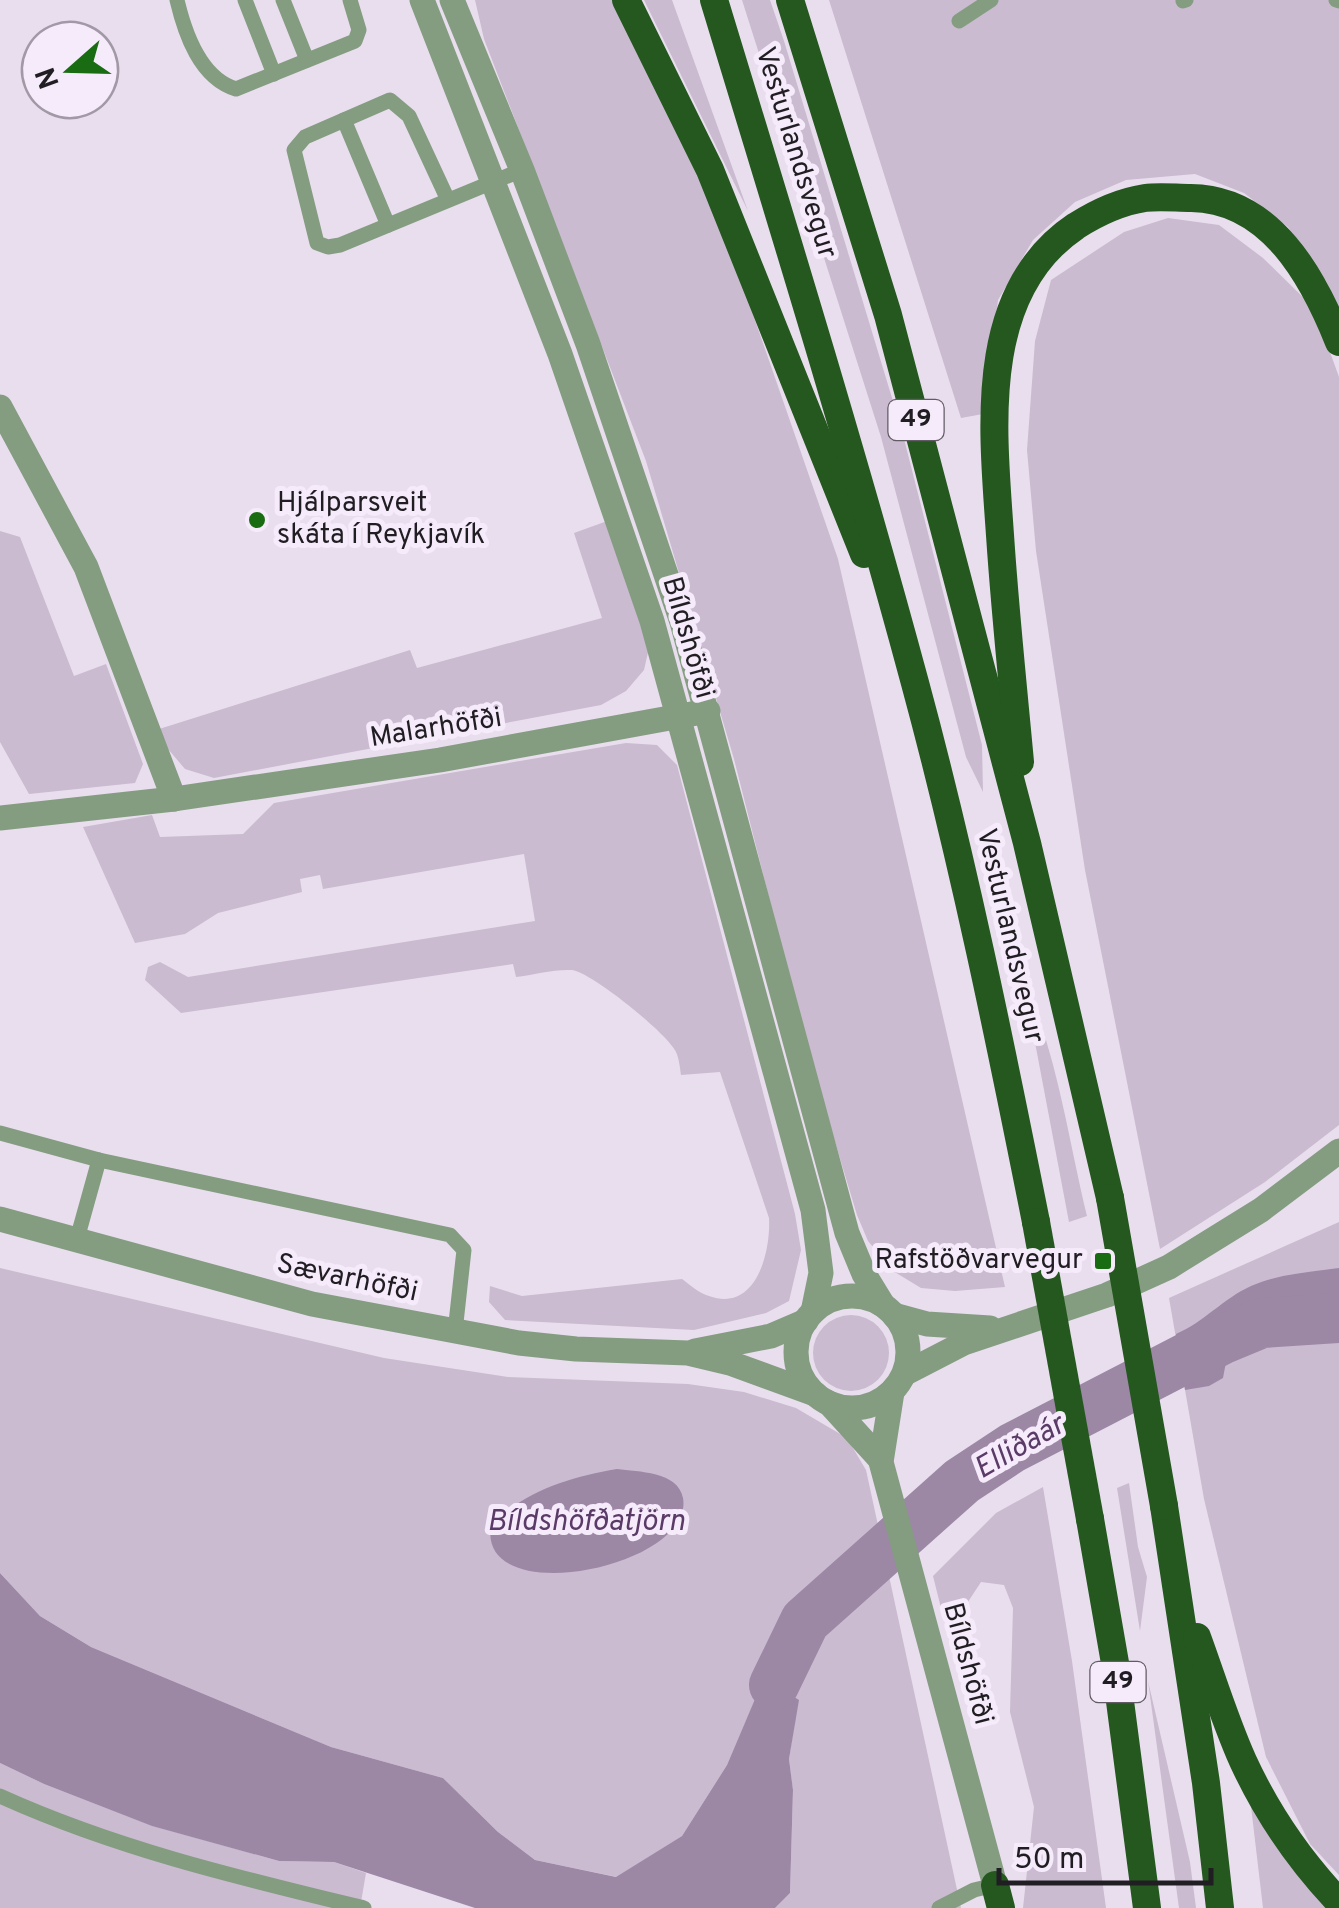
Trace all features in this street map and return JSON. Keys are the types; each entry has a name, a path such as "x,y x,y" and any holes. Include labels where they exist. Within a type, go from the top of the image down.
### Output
{"highway":[{"path":"626,0 710,170 916,686"},
{"name":"Vesturlandsvegur","path":"714,0 840,411 916,686 998,1027 1115,1663 1147,1908"},
{"name":"Vesturlandsvegur","path":"790,0 888,315 1027,843 1110,1198 1178,1584 1220,1908"},
{"path":"1027,843 994,440 997,364 1014,303 1038,258 1062,235 1102,209 1147,198 1202,198 1253,215 1288,246 1324,304 1339,342"},
{"path":"1178,1584 1243,1761 1311,1872 1339,1902"},
{"path":"1135,1908 1140,1846"}],"street":[{"name":"Bíldshöfði","path":"422,0 615,507 652,621 813,1210 822,1273 796,1351 805,1382 881,1460 998,1896"},
{"name":"Bíldshöfði","path":"452,0 522,170 642,499 708,712 847,1233 864,1274 908,1343 881,1460"},
{"path":"0,407 86,567 174,799"},
{"name":"Malarhöfði","path":"0,818 174,799 440,760 708,712"},
{"path":"822,1399 846,1408 862,1408 964,1342 1107,1295 1169,1267 1260,1210 1339,1151"},
{"name":"Sævarhöfði","path":"0,1219 312,1304 454,1332 576,1349 688,1353 730,1362 822,1399"},
{"path":"809,1316 839,1298 869,1298 927,1324 1005,1328"},
{"name":"Sævarhöfði","path":"688,1353 771,1336 809,1316"}],"lane":[{"path":"176,0 205,71 218,83 236,89 356,41 358,18 350,0"},
{"path":"245,0 274,74"},
{"path":"283,0 307,60"},
{"path":"959,21 992,0"},
{"path":"448,200 409,116 390,100 306,137 294,150 317,243 328,247 340,245 522,170"},
{"path":"344,120 388,225"},
{"path":"0,1132 99,1160 450,1235 464,1250 454,1332"},
{"path":"77,1239 99,1160"},
{"path":"0,1796 48,1818 157,1855 364,1908"},
{"path":"939,1908 974,1890 998,1896"}],"shaded area":[{"path":"475,0 612,0 664,91 731,251 838,559 1005,1287 955,1291 921,1288 893,1271 868,1241 857,1215 808,1052 734,759 646,461 484,39"},
{"path":"644,0 672,0 748,211"},
{"path":"742,0 770,0 784,41 902,431 982,745 983,792 966,757 881,437"},
{"path":"829,0 1339,0 1339,310 1326,281 1288,227 1244,193 1195,174 1126,180 1075,202 1033,240 998,300 983,414 961,418"},
{"path":"1168,218 1219,225 1263,258 1314,308 1339,377 1339,1125 1265,1182 1160,1249 1085,870 1036,551 1027,450 1035,341 1051,280 1124,232"},
{"path":"610,520 649,648 644,670 626,691 601,705 214,778 185,769 157,736 156,730 410,650 417,668 602,618 574,533"},
{"path":"0,531 20,537 74,676 106,664 143,764 135,783 29,794 0,742"},
{"path":"626,743 657,745 677,765 795,1214 801,1250 789,1301 766,1313 694,1330 505,1320 489,1302 490,1286 522,1296 682,1279 705,1295 725,1299 749,1288 763,1262 769,1218 720,1072 681,1075 677,1054 670,1043 595,981 572,970 516,977 513,964 181,1013 145,980 148,967 160,962 188,977 535,921 524,854 323,889 320,875 300,879 302,892 218,913 185,934 135,943 83,827 152,815 160,837 243,834 274,803"},
{"path":"1023,979 1045,1036 1087,1216 1069,1222"},
{"path":"1339,1222 1339,1875 1310,1844 1266,1757 1204,1499 1169,1298"},
{"path":"0,1268 384,1358 508,1377 688,1384 744,1392 796,1408 847,1438 866,1470 961,1908 775,1908 790,1893 793,1791 789,1759 798,1700 758,1693 727,1765 682,1836 617,1877 535,1860 498,1832 443,1778 331,1747 91,1647 40,1616 0,1573"},
{"path":"851,1315 878,1326 889,1353 878,1380 851,1391 824,1380 813,1353 824,1326"},
{"path":"1129,1483 1138,1547 1147,1577 1140,1631 1117,1488"},
{"path":"1043,1487 1106,1908 1023,1908 1034,1807 1010,1712 1013,1608 1004,1585 981,1582 962,1611 943,1616 933,1576 996,1513"},
{"path":"1148,1681 1190,1862 1196,1908 1179,1908"},
{"path":"0,1763 153,1826 279,1861 334,1862 366,1873 360,1908 0,1908"},
{"path":"1250,1798 1335,1908 1263,1908"}],"water":[{"path":"1339,1268 1339,1342 1282,1336 1255,1338 1226,1362 1223,1378 1209,1386 1185,1390 1176,1334 1251,1286 1283,1276"},
{"name":"Bíldshöfðatjörn","path":"617,1469 656,1474 680,1489 683,1498 678,1523 656,1544 624,1560 586,1570 548,1573 516,1567 495,1552 491,1525 518,1503 565,1481"},
{"path":"0,1573 40,1616 91,1647 331,1747 443,1778 498,1832 535,1860 616,1877 682,1836 727,1765 758,1692 774,1685 799,1700 789,1759 793,1790 790,1893 775,1908 475,1908 334,1862 279,1861 152,1826 44,1784 0,1763"}],"waterway":[{"name":"Elliðaár","path":"774,1685 805,1621 962,1481 1012,1448 1221,1340 1262,1323 1339,1318"}],"place":[{"name":"Hjálparsveit skáta í Reykjavík","path":"257,520"},
{"name":"Rafstöðvarvegur","path":"1103,1261"}]}
